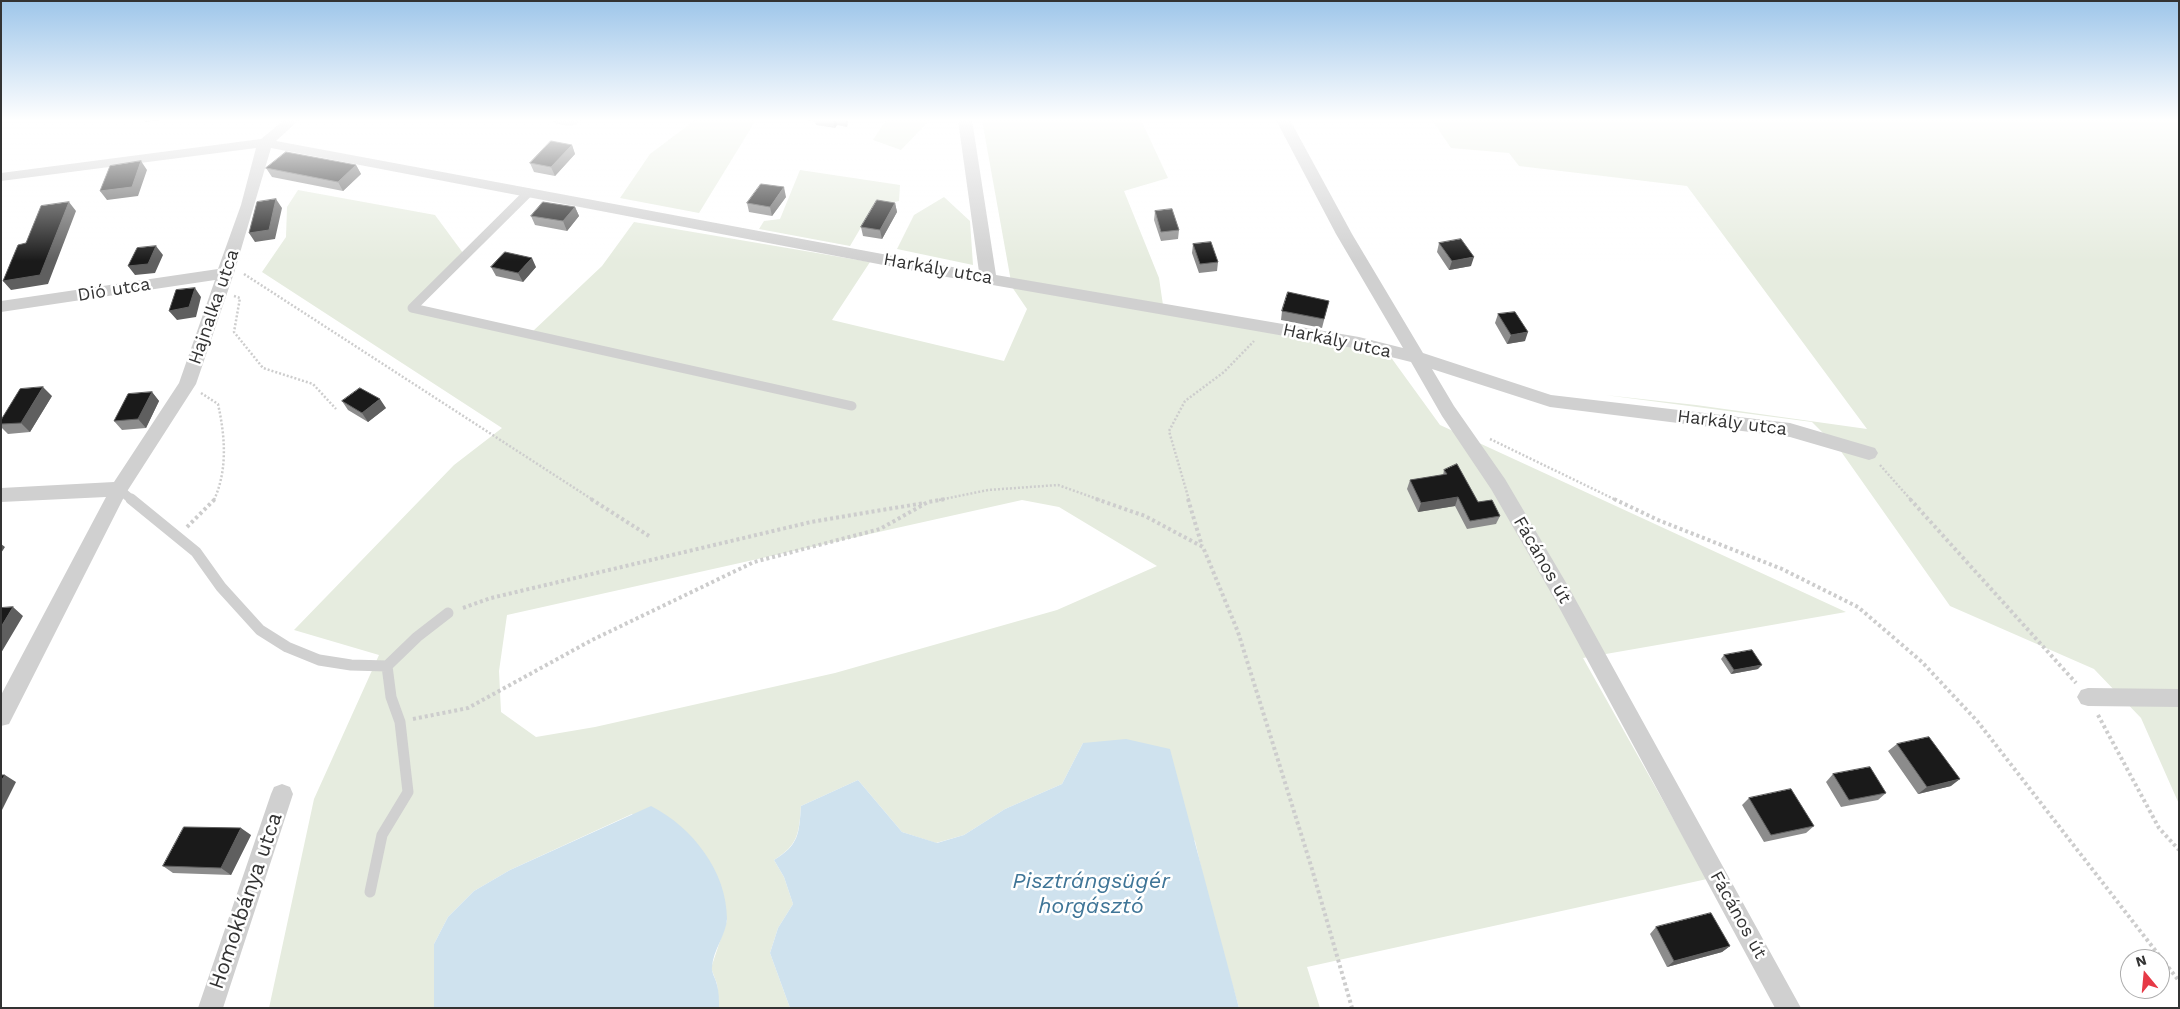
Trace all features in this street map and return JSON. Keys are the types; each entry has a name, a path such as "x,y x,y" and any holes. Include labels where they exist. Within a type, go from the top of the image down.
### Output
{"street":[{"name":"Harkály utca","path":"1,177 78,167"},
{"name":"Hajnalka utca","path":"1,717 119,489 187,384 248,205 258,167"},
{"name":"Harkály utca","path":"392,167 932,269 988,277 1359,343 1418,358 1550,402 1790,430 1869,453"},
{"path":"972,167 988,277"},
{"name":"Fácános út","path":"1308,167 1344,234 1457,424 1498,484 1561,592 1789,1008"},
{"name":"Dió utca","path":"1,307 227,268"},
{"path":"1,496 119,489"},
{"path":"2088,696 2179,698"},
{"name":"Homokbánya utca","path":"210,1008 282,794"}],"lane":[{"path":"528,193 412,308 852,406"},
{"path":"119,489 176,538 196,552 221,587 260,630 287,647 319,660 351,666 387,666 417,637 448,614"},
{"path":"370,892 382,835 408,792 400,722 391,697 387,666"}],"path":[{"path":"227,268 649,536"},
{"path":"220,290 240,298 234,332 263,368 313,384 336,409"},
{"path":"1261,326 1253,342 1224,372 1185,401 1169,431 1203,547 1238,632 1312,869 1352,1008"},
{"path":"176,538 215,499 223,467 225,436 218,404 187,384"},
{"path":"1457,424 1658,520 1782,570 1858,607 1922,662 1978,722 2179,981"},
{"path":"1869,453 2088,696 2159,828 2179,850"},
{"path":"448,614 491,598 802,524 988,490 1058,485 1145,516 1203,547"},
{"path":"400,722 468,708 592,640 754,562 880,529 928,502"}],"shaded area":[{"path":"641,167 727,167 699,213 620,198"},
{"path":"990,167 1163,167 1168,178 1124,191 1159,278 1163,305 1382,345 1440,425 1846,612 1583,658 1707,879 1307,967 1320,1008 1239,1008 1211,910 1195,841 1083,743 1062,784 1005,809 964,835 936,843 902,832 858,780 801,806 798,831 793,844 774,860 784,877 793,904 778,928 770,953 790,1008 719,1008 717,984 711,968 727,920 632,814 510,870 474,891 448,917 434,944 434,1008 269,1008 314,799 379,655 294,630 454,465 502,428 262,272 286,237 287,207 298,190 435,215 463,253 413,304 532,332 602,266 634,222 870,262 832,320 1004,361 1027,309 1012,287","holes":["1022,500 1059,507 1157,566 1057,610 835,673 595,727 536,737 501,712 499,671 507,615"]},
{"path":"1528,167 2179,167 2179,804 2141,718 2094,669 1950,606 1840,450 1812,422 1605,395 1696,405 1867,429 1687,186"},
{"path":"800,170 900,185 899,201 873,207 850,246 759,229 764,221 780,219"},
{"path":"944,197 970,221 973,265 897,249 914,215"}],"water":[{"name":"Pisztrángsügér horgásztó","path":"1126,739 1170,749 1239,1008 790,1008 770,953 778,928 793,904 784,877 774,860 793,844 796,838 801,806 858,780 902,832 937,843 964,835 1005,809 1062,784 1083,743"},
{"path":"651,806 666,815 693,838 714,868 721,884 727,919 712,969 718,988 719,1008 434,1008 434,944 448,917 474,891 510,870"}],"building":[{"path":"110,167 139,167 132,187 100,191"},
{"path":"267,167 354,167 338,182"},
{"path":"761,184 784,187 770,207 747,203"},
{"path":"276,199 269,230 249,233 257,202"},
{"path":"877,200 895,203 880,230 861,227"},
{"path":"69,202 40,275 3,281 18,245 26,243 41,206"},
{"path":"543,202 575,207 563,221 531,216"},
{"path":"1172,209 1179,230 1161,232 1155,211"},
{"path":"1461,239 1474,257 1452,261 1439,243"},
{"path":"1211,242 1218,262 1200,264 1193,244"},
{"path":"156,246 148,264 128,266 137,248"},
{"path":"505,252 532,258 518,273 491,267"},
{"path":"195,288 189,307 169,311 176,290"},
{"path":"1288,292 1329,301 1324,319 1282,311"},
{"path":"1515,312 1528,332 1511,335 1498,314"},
{"path":"43,387 21,423 1,424 1,420 20,389"},
{"path":"360,388 380,399 362,413 342,401"},
{"path":"152,392 138,419 114,421 128,394"},
{"path":"1457,464 1478,502 1492,500 1500,516 1470,521 1458,497 1421,503 1410,480 1447,474 1444,470"},
{"path":"13,607 1,627 1,608"},
{"path":"1752,650 1762,665 1734,670 1724,655"},
{"path":"1929,737 1960,779 1927,787 1897,744"},
{"path":"1870,767 1886,793 1849,800 1833,774"},
{"path":"1791,789 1814,826 1771,835 1749,798"},
{"path":"184,827 241,828 221,868 163,866"},
{"path":"1711,913 1730,946 1674,961 1656,927"}]}
